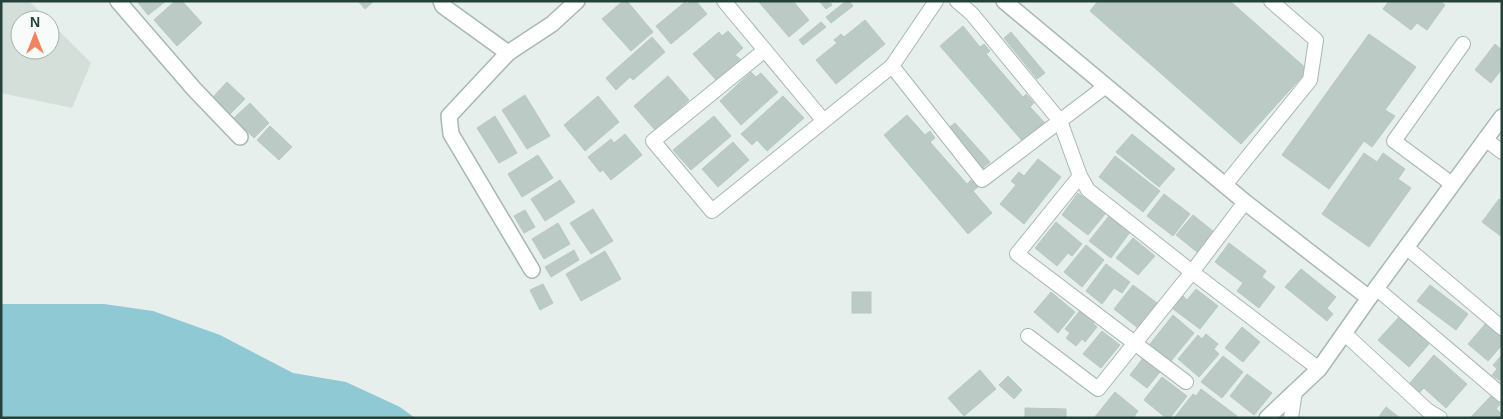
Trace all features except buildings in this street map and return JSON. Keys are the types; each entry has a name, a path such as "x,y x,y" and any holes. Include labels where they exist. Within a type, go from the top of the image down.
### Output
{"street":[{"path":"118,1 194,89 240,137"},
{"path":"442,1 443,6 508,53"},
{"path":"532,270 451,134 449,116 508,53 552,24 577,1"},
{"path":"1004,1 1245,202 1372,293"},
{"path":"1267,418 1319,369 1372,293 1502,117"}],"lane":[{"path":"724,1 823,120"},
{"path":"765,50 653,141 712,211 892,66 936,1"},
{"path":"957,1 972,14 1060,121 1080,176 1088,190 1319,369"},
{"path":"1225,185 1310,80 1316,40 1271,1"},
{"path":"1452,184 1394,141 1463,44"},
{"path":"892,66 982,180 1106,86"},
{"path":"1485,139 1502,152"},
{"path":"1080,176 1017,254 1186,382"},
{"path":"1028,336 1098,389 1192,272 1245,202"},
{"path":"1406,247 1502,328"},
{"path":"1372,293 1502,395"},
{"path":"1344,333 1427,410 1440,418"},
{"path":"1291,418 1296,391"}],"shaded area":[{"path":"1,1 29,1 38,10 10,10 10,60 60,60 60,32 91,63 72,108 1,93"}],"water":[{"path":"1,304 104,304 153,311 220,335 293,373 346,382 400,407 415,418 1,418"}]}
